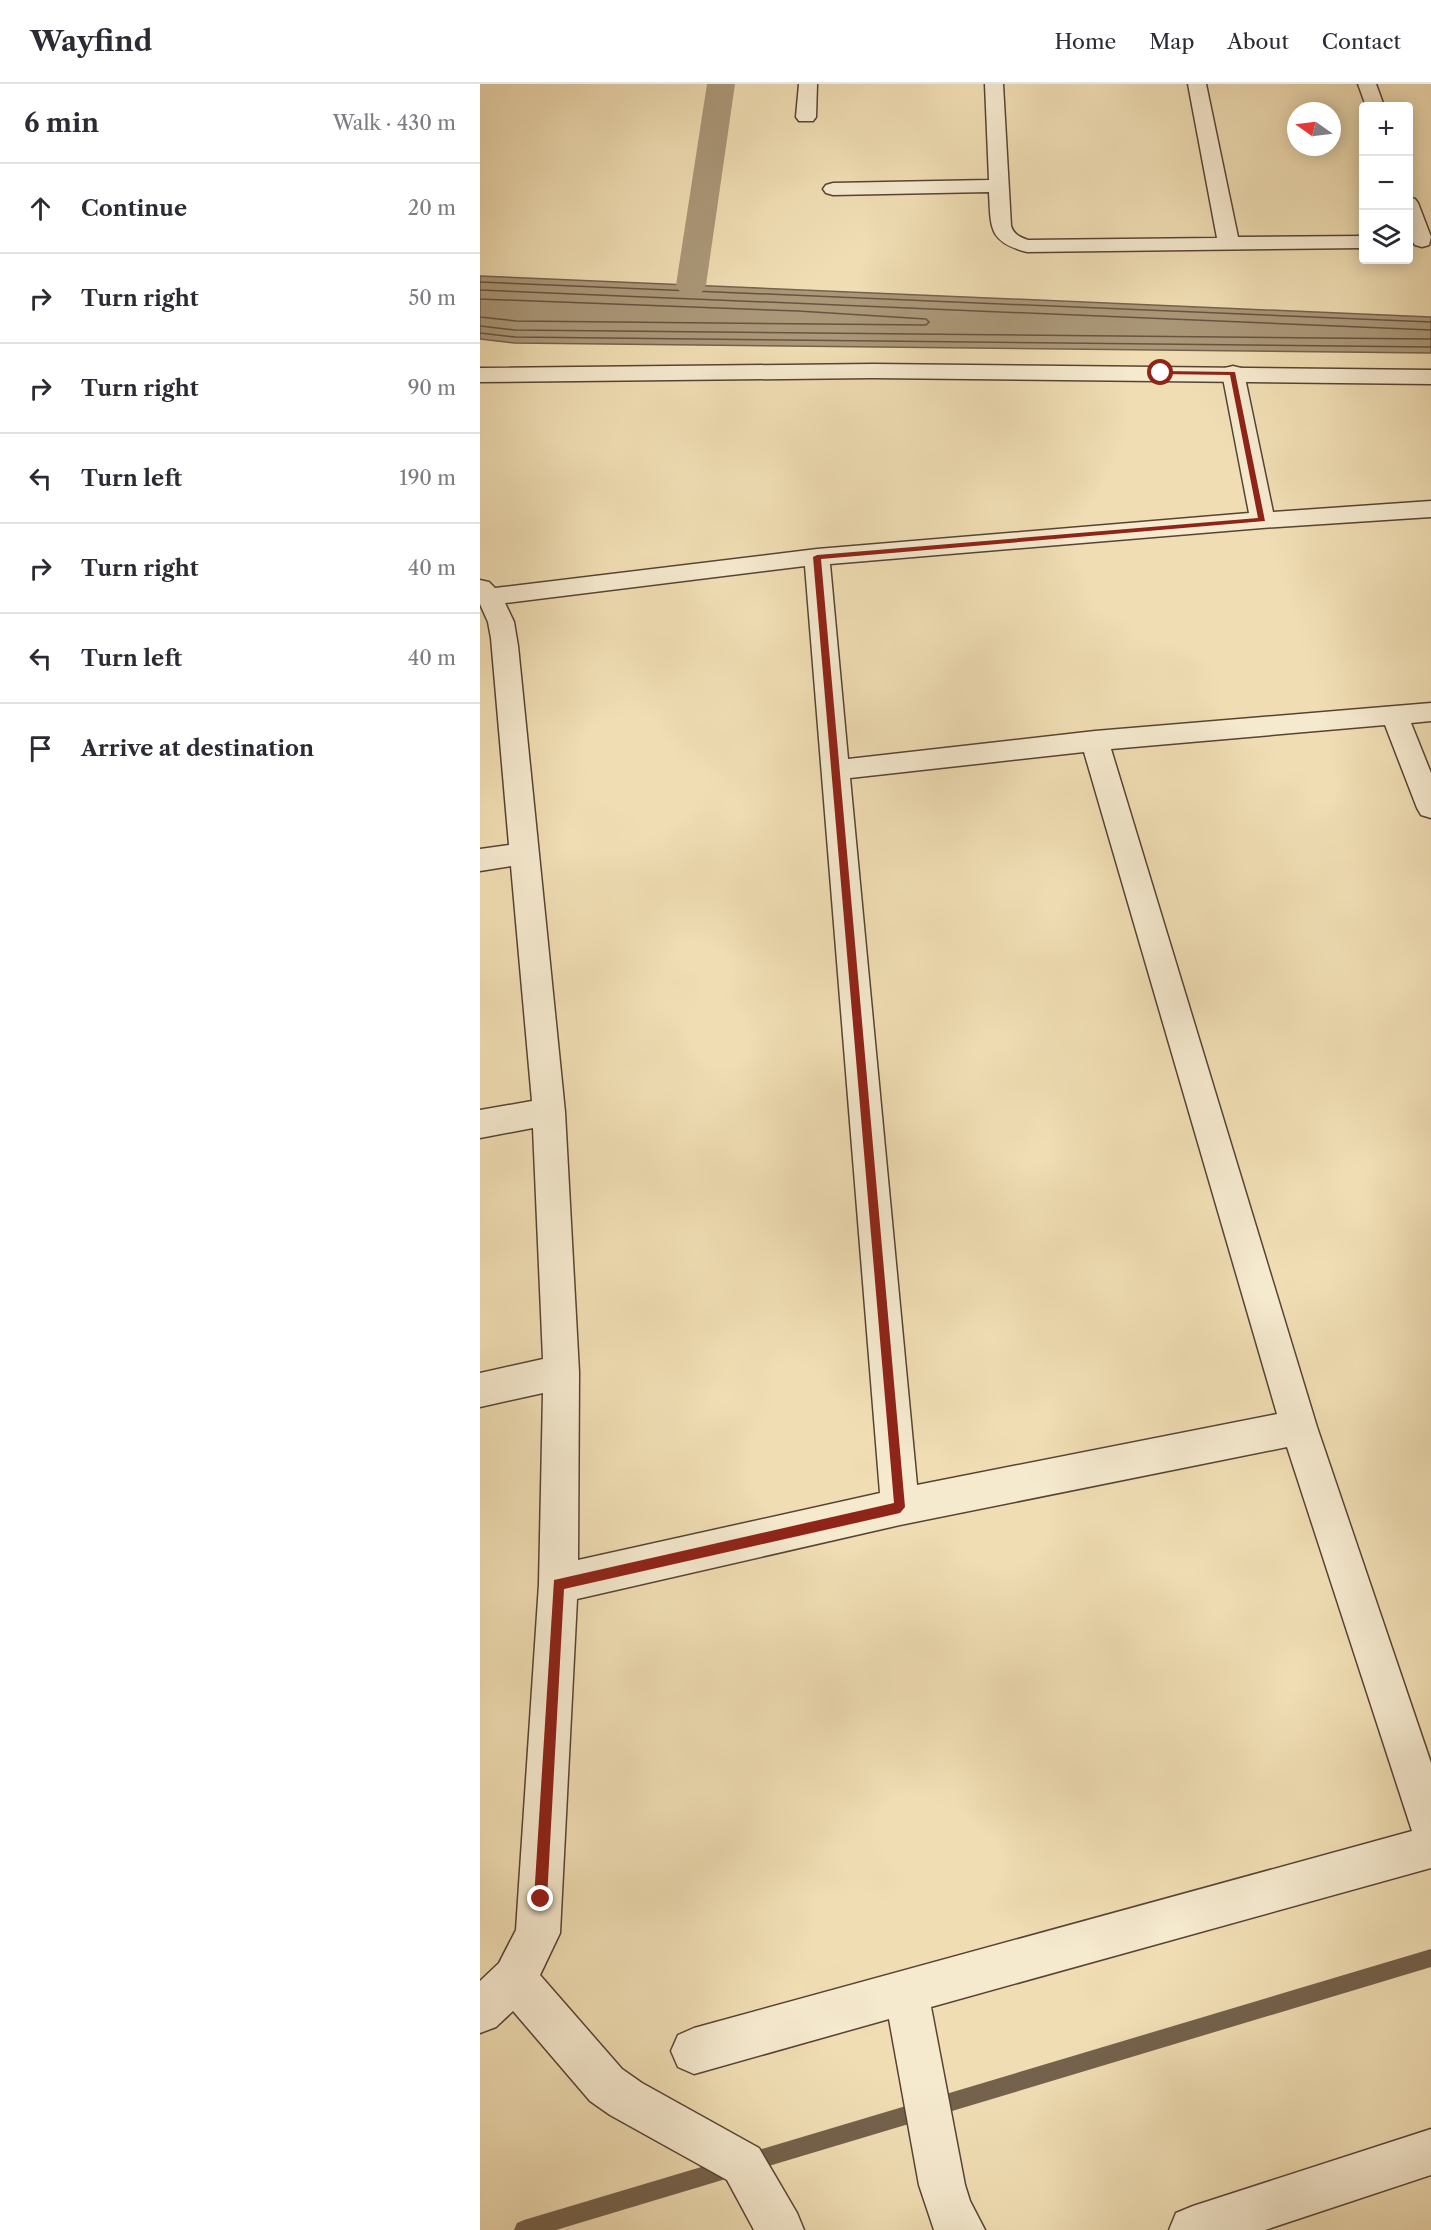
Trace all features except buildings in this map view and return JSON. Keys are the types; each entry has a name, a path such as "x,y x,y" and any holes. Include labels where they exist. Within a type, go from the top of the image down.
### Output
{"street":[{"path":"806,117 808,84"},
{"path":"994,84 1003,234 1012,242 1027,246 1359,242"},
{"path":"1197,84 1229,244"},
{"path":"1367,84 1374,102"},
{"path":"833,189 999,186"},
{"path":"1410,210 1420,241"},
{"path":"480,375 873,371 1431,377"},
{"path":"1233,374 1262,520"},
{"path":"480,2011 514,1980 538,1933 558,1584 561,1372 549,1112 526,853 503,628 485,592 817,557 1262,520 1431,509"},
{"path":"817,557 900,1507"},
{"path":"837,770 1095,741 1431,712"},
{"path":"1394,715 1431,808"},
{"path":"1095,741 1299,1427 1431,1825"},
{"path":"480,860 526,853"},
{"path":"480,1125 549,1112"},
{"path":"480,1390 561,1372"},
{"path":"558,1584 900,1507 1299,1427"},
{"path":"694,2051 1431,1847"},
{"path":"514,1980 606,2085 626,2099 743,2164 780,2230"},
{"path":"906,1992 942,2185 950,2212 961,2230"},
{"path":"1193,2230 1431,2152"}],"water":[{"path":"480,276 1431,317 1431,353 514,343 480,339"}],"waterway":[{"path":"691,285 721,84"},
{"path":"524,2230 1431,1958"}],"route":[{"path":"541,1899 558,1584 900,1507 817,557 1262,520 1233,374 1161,373"}]}
